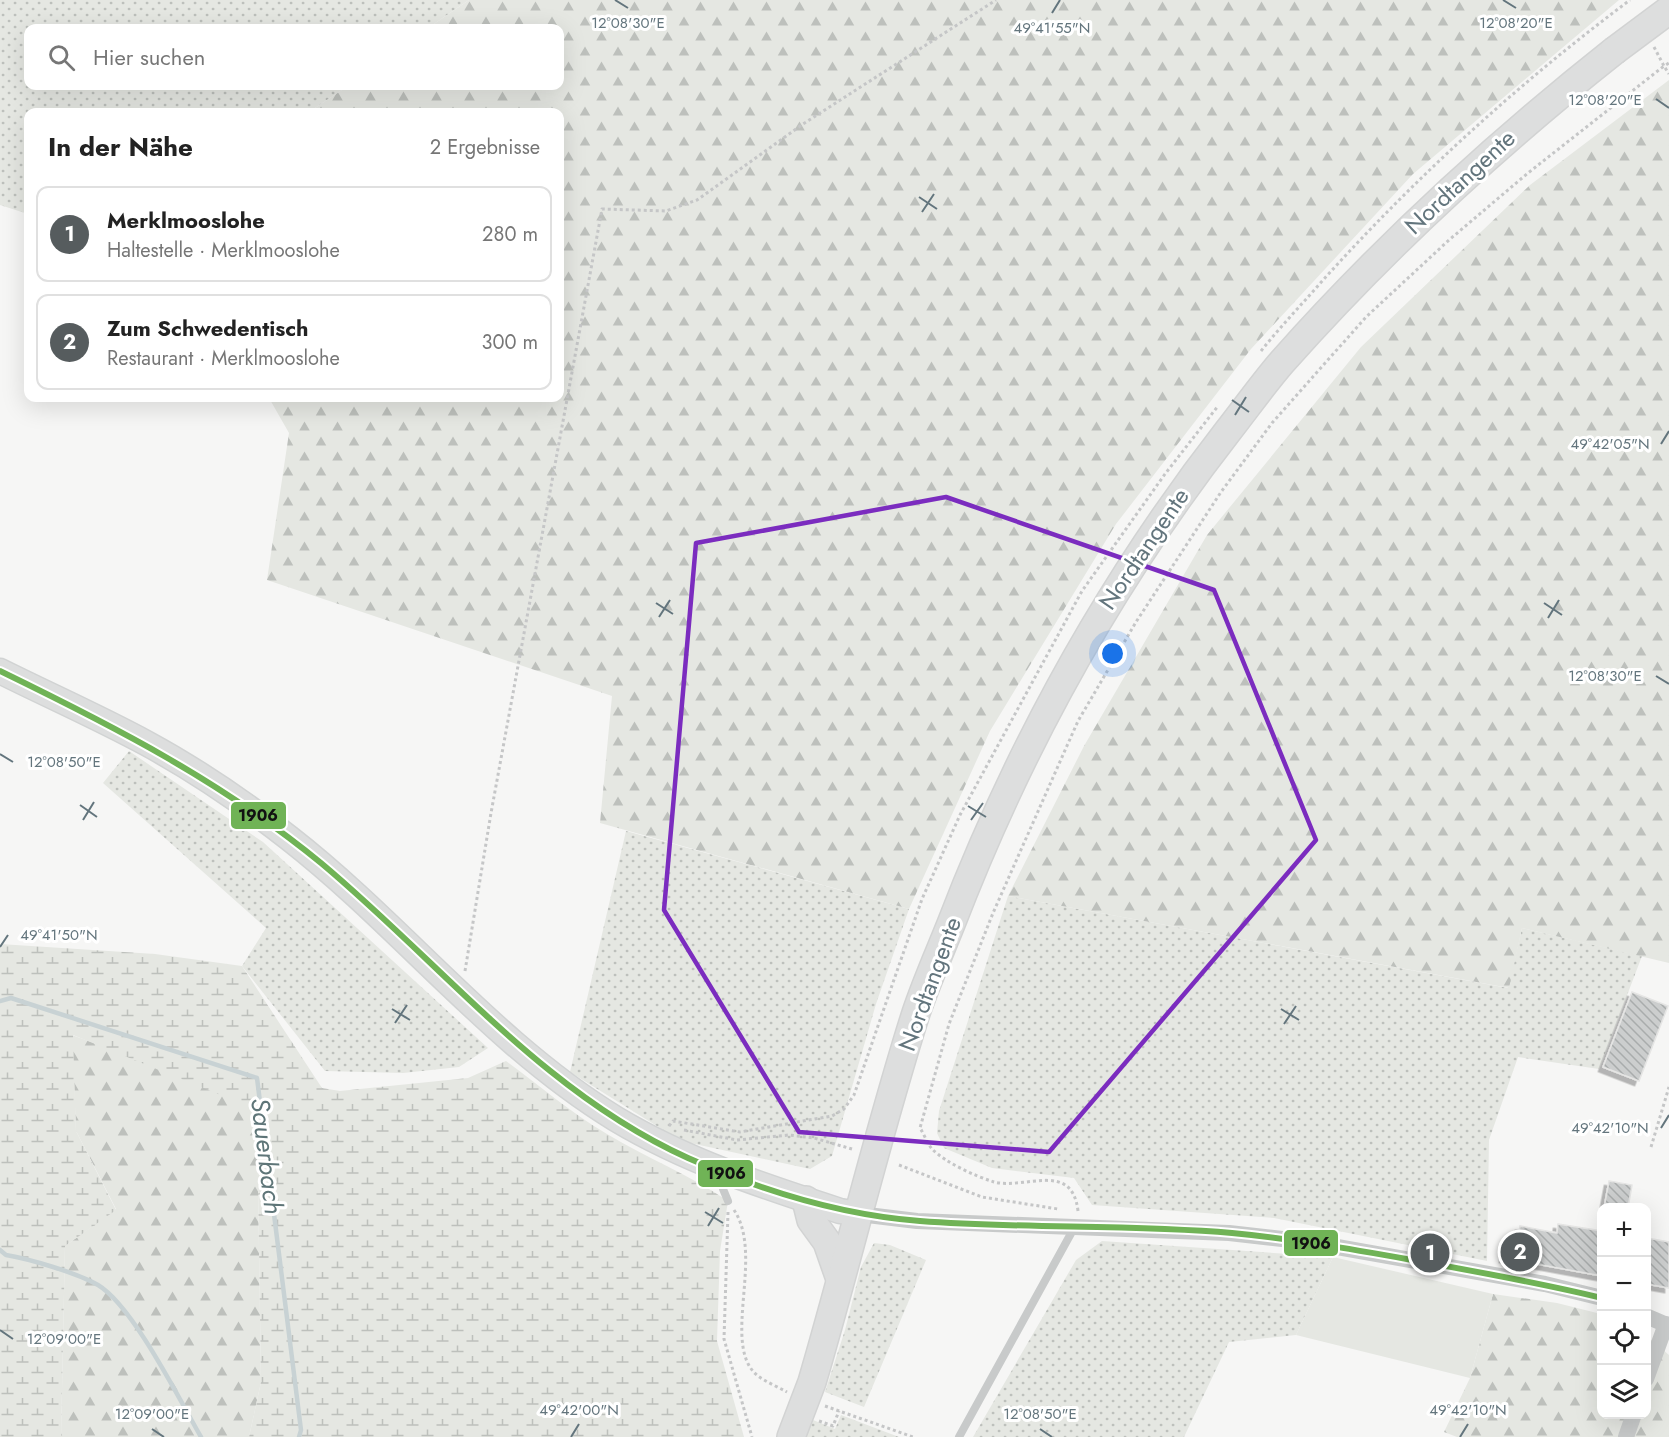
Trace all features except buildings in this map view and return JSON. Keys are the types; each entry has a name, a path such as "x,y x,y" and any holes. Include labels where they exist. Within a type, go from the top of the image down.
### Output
{"main road":[{"name":"Nordtangente","path":"801,1412 823,1346 917,1011 981,847 1043,717 1113,592 1214,450 1279,366 1357,280 1451,187 1530,117 1669,10"},
{"path":"806,1200 811,1220 827,1242 840,1279"}],"street":[{"path":"0,671 146,743 239,801 458,975 567,1086 658,1143 726,1174 806,1200 859,1214 917,1221 1076,1220 1229,1233 1309,1242 1545,1284 1597,1297"},
{"path":"1651,1318 1667,1325 1651,1368"},
{"path":"1626,1437 1632,1419"}],"lane":[{"path":"726,1174 723,1189 728,1201"},
{"path":"958,1437 1076,1220"}],"path":[{"path":"458,975 602,209 666,211 696,200 803,124 996,0"},
{"path":"1076,1220 1076,1197 1066,1184 1045,1180 995,1182 954,1164 931,1148 920,1128 954,1013 993,913 1078,721 1136,622 1221,492 1272,423 1359,326 1449,240 1528,173 1669,63"},
{"path":"1664,66 1669,75"},
{"path":"1651,1147 1669,1087"},
{"path":"660,1121 669,1127 707,1136 737,1140 789,1135 814,1138 852,1149"},
{"path":"728,1201 737,1213 745,1235 746,1271 740,1342 746,1361 757,1376 801,1412 833,1426 838,1411"},
{"path":"728,1201 724,1339 752,1437"},
{"path":"801,1412 838,1411 913,1437"}],"highlighted area":[{"path":"946,497 1214,590 1316,840 1049,1152 799,1132 664,910 696,543"}],"green space":[{"path":"0,0 469,0 434,24 24,24 24,90 342,90 315,108 24,108 24,213 0,205"},
{"path":"469,0 1619,0 1413,174 1251,349 1116,524 990,731 909,909 600,823 612,696 267,580 289,433 271,402 564,402 564,108 315,108 342,90 564,90 564,24 434,24"},
{"path":"1669,80 1669,963 1522,928 1509,988 1008,896 1084,746 1207,535 1361,347 1530,185"},
{"path":"129,751 263,842 488,1048 459,1067 403,1073 325,1071 242,966 266,928 103,783"},
{"path":"626,831 909,909 876,1004 832,1156 810,1169 681,1141 570,1072"},
{"path":"1008,896 1508,988 1522,928 1642,956 1599,1069 1518,1057 1489,1140 1487,1261 1274,1218 1092,1205 1074,1178 992,1168 944,1148 937,1133 939,1111"},
{"path":"0,944 155,954 242,966 322,1088 340,1091 468,1078 506,1061 594,1126 728,1201 720,1251 717,1341 744,1437 249,1437 261,1382 257,1110 73,1035 76,1131 116,1210 65,1246 61,1437 0,1437"},
{"path":"72,1035 247,1098 257,1110 261,1382 249,1437 61,1437 65,1246 116,1209 76,1131"},
{"path":"1102,1241 1333,1257 1296,1335 1229,1342 1184,1437 973,1437 1076,1260"},
{"path":"874,1243 890,1245 926,1260 864,1407 825,1392 845,1330 861,1267"},
{"path":"1333,1257 1493,1294 1470,1378 1296,1335"},
{"path":"1493,1294 1557,1303 1597,1313 1597,1419 1651,1419 1651,1339 1669,1355 1669,1437 1457,1437 1444,1432 1470,1378"},
{"path":"841,1415 899,1437 806,1437 813,1420 835,1429"}],"waterway":[{"name":"Sauerbach","path":"0,1001 11,998 257,1078 301,1430 299,1437"},
{"path":"0,1250 6,1255 40,1263 78,1276 98,1285 112,1296 140,1332 201,1437"}],"transit line":[{"name":"1906","path":"0,671 85,713 166,757 245,806 321,863 366,902 495,1024 586,1098 635,1131 715,1170 801,1199 890,1218 998,1225 1154,1228 1256,1235 1441,1265 1597,1297"}],"place":[{"name":"Zum Schwedentisch","path":"1520,1252"},
{"name":"Merklmooslohe","path":"1430,1253"}]}
